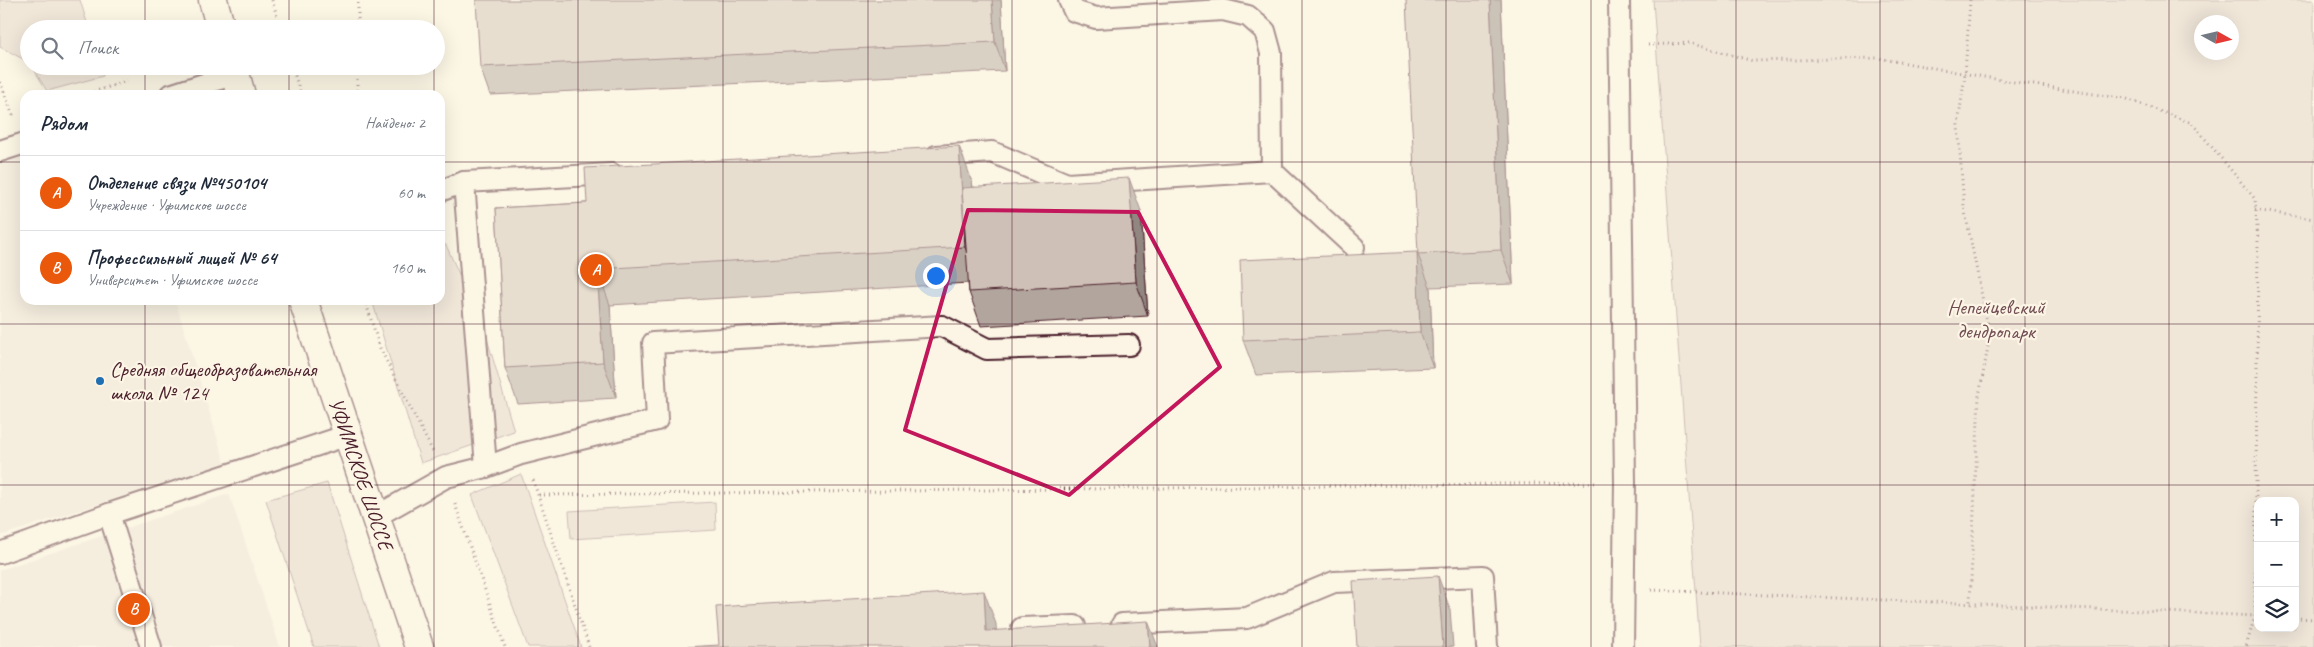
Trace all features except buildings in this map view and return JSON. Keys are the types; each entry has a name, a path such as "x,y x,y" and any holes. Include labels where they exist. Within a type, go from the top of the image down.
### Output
{"main road":[{"path":"213,0 219,20"},
{"name":"УФИМСКОЕ ШОССЕ","path":"305,305 419,647"}],"lane":[{"path":"1069,0 1074,11 1096,18 1223,10 1248,16 1265,31 1271,53 1272,171"},
{"path":"1619,0 1624,482 1623,647"},
{"path":"189,90 236,78"},
{"path":"0,151 20,145"},
{"path":"912,157 992,152 1067,184 1272,171 1354,247"},
{"path":"445,189 464,182 634,172"},
{"path":"464,182 486,467"},
{"path":"375,516 446,477 486,467 522,454 657,420 652,343 942,326 987,349 1129,346"},
{"path":"0,553 109,514 348,435"},
{"path":"109,514 151,647"},
{"path":"1022,628 1247,618 1334,582 1483,576 1487,647"}],"path":[{"path":"272,0 278,20"},
{"path":"358,0 358,20"},
{"path":"1970,0 1966,74 1958,125 1964,207 1990,336 1979,396 1970,604"},
{"path":"1620,46 1689,43 1753,61 1878,58 2127,99 2192,123 2255,198 2258,250 2256,587"},
{"path":"295,75 299,90"},
{"path":"356,90 357,75"},
{"path":"99,90 127,81"},
{"path":"0,82 14,118 7,121"},
{"path":"2256,210 2314,219"},
{"path":"522,454 539,495 589,647"},
{"path":"539,495 1624,482"},
{"path":"1623,589 2254,616"},
{"path":"2299,618 2314,619"},
{"path":"2246,647 2254,622"}],"highlighted area":[{"path":"968,210 1138,212 1220,367 1069,495 905,430"}],"shaded area":[{"name":"Средняя общеобразовательная школа № 124","path":"20,134 20,305 177,305 225,463 0,536 0,140"},
{"path":"229,494 280,647 0,647 0,570"}],"green space":[{"path":"0,0 80,0 86,20 20,20 20,57 0,47"},
{"name":"Непейцевский дендропарк","path":"1653,0 2314,0 2314,647 1700,647"},
{"path":"37,75 103,76 51,90 46,90"},
{"path":"445,244 486,335 514,431 421,463 374,305 445,305"},
{"path":"521,474 581,647 528,647 472,495"},
{"path":"327,483 379,647 314,647 266,500"},
{"path":"715,502 716,530 571,539 569,511"}],"place":[{"name":"Отделение связи №450104","path":"596,270"},
{"name":"Средняя общеобразовательная школа № 124","path":"100,381"},
{"name":"Профессильный лицей № 64","path":"134,609"}]}
